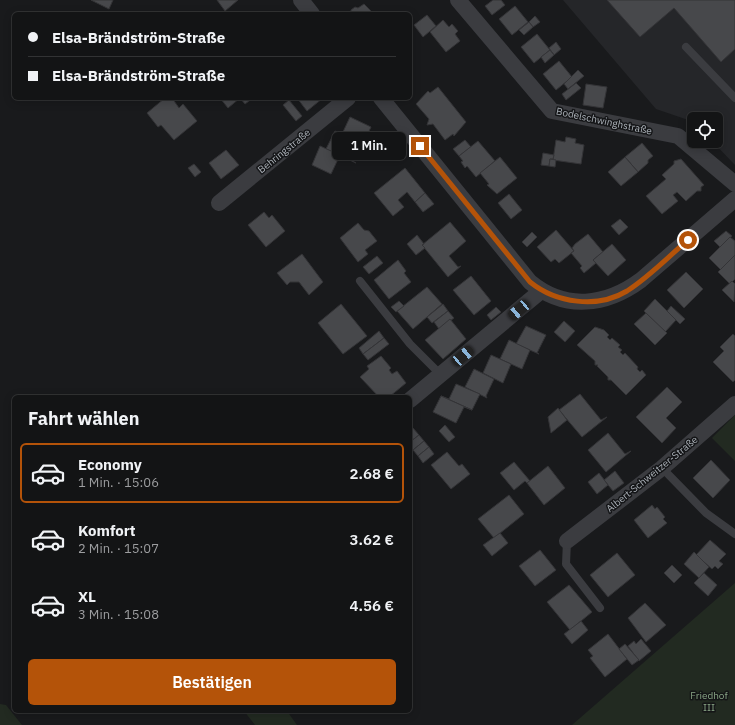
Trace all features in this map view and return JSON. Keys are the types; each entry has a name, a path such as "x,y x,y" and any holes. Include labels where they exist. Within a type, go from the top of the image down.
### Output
{"street":[{"path":"301,0 310,12"},
{"name":"Bodelschwinghstraße","path":"458,0 552,111 678,136 735,184"},
{"name":"Behringstraße","path":"219,203 346,100"},
{"path":"382,100 460,194 530,282 541,291 556,298 590,301 609,298 626,291 641,280 735,199"},
{"path":"412,398 541,291"},
{"name":"Albert-Schweitzer-Straße","path":"567,541 662,468 735,404"}],"lane":[{"path":"686,47 735,98"},
{"path":"360,281 410,344 441,375"},
{"path":"662,468 706,513 735,534"},
{"path":"567,541 566,564 600,608"}],"shaded area":[{"path":"563,0 735,0 735,165 719,148 723,148 723,112 687,112 687,120 656,109"}],"green space":[{"path":"735,415 735,461 712,438"},
{"name":"Friedhof III","path":"735,583 735,725 572,725"},
{"path":"0,704 6,705 22,725 0,725"},
{"path":"246,713 288,713 297,725 255,725"}],"building":[{"path":"91,0 113,0 109,9"},
{"path":"217,0 238,0 225,11"},
{"path":"493,0 501,0 505,5 492,15 485,6"},
{"path":"607,0 735,0 735,49 721,62 674,8 640,37"},
{"path":"364,4 372,12 351,12 351,10 355,7 358,8"},
{"path":"515,6 528,22 512,35 499,19"},
{"path":"427,15 436,26 423,37 414,25"},
{"path":"535,16 540,22 533,27 529,22"},
{"path":"443,20 449,27 452,24 458,31 455,34 460,41 446,52 430,32"},
{"path":"529,22 533,27 524,35 519,30"},
{"path":"537,34 550,50 534,63 521,47"},
{"path":"556,42 561,49 554,55 549,48"},
{"path":"550,50 554,55 545,63 541,57"},
{"path":"559,61 572,77 556,90 543,74"},
{"path":"578,70 584,76 568,89 564,84"},
{"path":"576,83 581,88 566,100 562,94"},
{"path":"586,84 607,87 603,108 583,105"},
{"path":"438,87 466,122 454,136 453,134 445,140 433,124 427,125 429,119 416,104 428,91 430,93"},
{"path":"163,100 173,100 179,108 183,104 197,121 174,140 161,125 158,127 147,113"},
{"path":"222,100 238,100 228,108"},
{"path":"242,100 250,100 245,104"},
{"path":"289,100 302,116 296,121 283,105"},
{"path":"299,100 321,100 307,111"},
{"path":"350,117 371,127 363,144 342,134"},
{"path":"335,131 356,141 347,158 356,163 326,149"},
{"path":"566,137 576,139 575,143 584,145 581,164 553,160 556,140 565,142"},
{"path":"465,140 471,147 459,156 453,149"},
{"path":"478,141 495,161 476,177 467,166 465,168 461,162 463,161 459,156"},
{"path":"642,143 653,156 638,172 625,157"},
{"path":"320,146 340,155 331,174 312,165"},
{"path":"226,150 239,165 221,179 209,163"},
{"path":"543,153 554,155 553,159 550,159 549,166 541,165"},
{"path":"500,157 517,178 497,194 487,185 489,184 480,173"},
{"path":"625,157 638,172 621,186 608,172"},
{"path":"550,159 556,160 555,167 549,166"},
{"path":"681,159 704,185 701,187 701,191 697,191 686,201 677,192 673,195 678,201 662,214 646,196 666,179 662,175 674,164 674,161"},
{"path":"194,164 201,172 195,177 188,168"},
{"path":"405,168 425,193 415,202 407,192 398,200 404,207 393,216 374,193"},
{"path":"425,193 434,204 423,212 415,202"},
{"path":"509,194 522,210 511,219 498,203"},
{"path":"264,212 269,218 272,215 285,231 266,247 248,225"},
{"path":"620,219 628,227 619,235 611,226"},
{"path":"450,222 466,241 449,256 458,267 461,266 448,277 422,245"},
{"path":"358,223 364,230 369,231 377,241 365,250 368,254 358,262 340,238"},
{"path":"556,230 574,251 559,263 555,259 551,262 537,247"},
{"path":"726,231 732,236 720,247 714,241"},
{"path":"532,232 537,237 527,247 522,242"},
{"path":"588,234 603,252 593,260 596,263 584,273 580,268 582,266 571,253 574,251 572,248 575,244"},
{"path":"417,235 424,244 422,245 425,248 416,255 407,244"},
{"path":"730,237 735,241 735,255 721,270 709,258"},
{"path":"612,244 626,260 608,276 593,260"},
{"path":"302,254 323,282 309,295 299,282 290,282 287,285 277,273"},
{"path":"735,255 735,279 730,284 718,272"},
{"path":"377,256 383,263 369,274 363,267"},
{"path":"398,260 406,271 404,273 411,282 389,299 374,280"},
{"path":"686,272 703,289 684,308 667,290"},
{"path":"471,276 491,301 474,315 453,290"},
{"path":"732,281 735,284 734,302 722,290"},
{"path":"427,287 442,304 413,329 397,311"},
{"path":"655,299 676,320 665,332 644,311"},
{"path":"399,301 404,306 396,312 391,307"},
{"path":"341,304 367,336 343,354 318,323"},
{"path":"443,304 448,311 432,323 427,317"},
{"path":"671,306 685,319 680,324 667,311"},
{"path":"496,307 501,312 491,320 487,315"},
{"path":"448,311 454,318 439,329 434,322"},
{"path":"646,313 667,333 655,345 634,324"},
{"path":"450,319 466,339 443,359 425,340"},
{"path":"564,321 575,331 565,342 554,332"},
{"path":"526,326 546,335 537,353 539,354 516,344"},
{"path":"595,327 604,330 609,335 607,337 610,340 612,338 620,345 618,347 622,350 620,352 623,355 625,353 638,367 637,369 640,372 642,370 646,375 626,395 611,380 608,380 608,377 597,366 598,365 595,365 595,361 577,345"},
{"path":"379,331 384,338 363,354 359,348"},
{"path":"733,334 735,336 735,380 733,382 713,362 724,351 720,347"},
{"path":"384,338 389,344 368,360 363,354"},
{"path":"509,340 530,350 522,369 500,359"},
{"path":"491,355 511,364 503,383 483,373"},
{"path":"381,356 391,368 389,370 392,374 397,371 406,383 391,395 377,395 360,377 369,369 367,366"},
{"path":"474,369 494,379 486,396 487,398 465,387"},
{"path":"456,384 480,394 472,410 441,396 449,399"},
{"path":"667,387 682,402 666,418 676,428 662,443 636,417"},
{"path":"580,394 601,420 607,417 582,437 559,410"},
{"path":"441,396 472,410 464,407 456,423 433,412"},
{"path":"558,408 567,420 551,433 548,417"},
{"path":"445,425 455,437 449,442 439,431"},
{"path":"413,428 419,435 412,440"},
{"path":"608,433 625,454 631,451 606,472 588,450"},
{"path":"419,435 424,441 413,450 412,440"},
{"path":"424,441 429,447 418,456 413,450"},
{"path":"429,447 434,454 423,463 418,456"},
{"path":"447,452 459,466 462,464 470,474 451,489 431,465"},
{"path":"711,460 730,480 713,498 693,478"},
{"path":"514,462 530,481 527,483 525,481 514,490 500,473"},
{"path":"548,466 565,488 544,505 527,483"},
{"path":"615,471 624,483 613,491 604,480"},
{"path":"599,473 608,485 597,494 588,482"},
{"path":"509,495 524,514 494,538 478,519"},
{"path":"652,505 655,509 657,507 665,517 663,519 667,523 648,538 634,520"},
{"path":"500,533 508,543 492,556 483,545"},
{"path":"710,540 726,554 719,561 723,564 718,569 715,566 712,569 696,555"},
{"path":"540,550 556,570 535,586 519,566"},
{"path":"694,552 709,567 699,578 684,564"},
{"path":"617,553 635,575 608,597 590,575"},
{"path":"672,565 682,575 674,583 664,573"},
{"path":"704,573 717,585 708,596 694,583"},
{"path":"569,585 592,612 570,630 547,602"},
{"path":"645,603 666,625 646,642 628,618"},
{"path":"581,621 588,630 572,644 564,634"},
{"path":"608,634 627,659 605,677 590,658 593,656 588,650"},
{"path":"641,639 651,651 639,661 628,646 634,641 636,644"},
{"path":"625,644 639,660 632,665 619,649"}],"route":[{"path":"420,146 530,282 541,291 556,298 572,301 590,301 609,298 626,291 688,240"}]}
